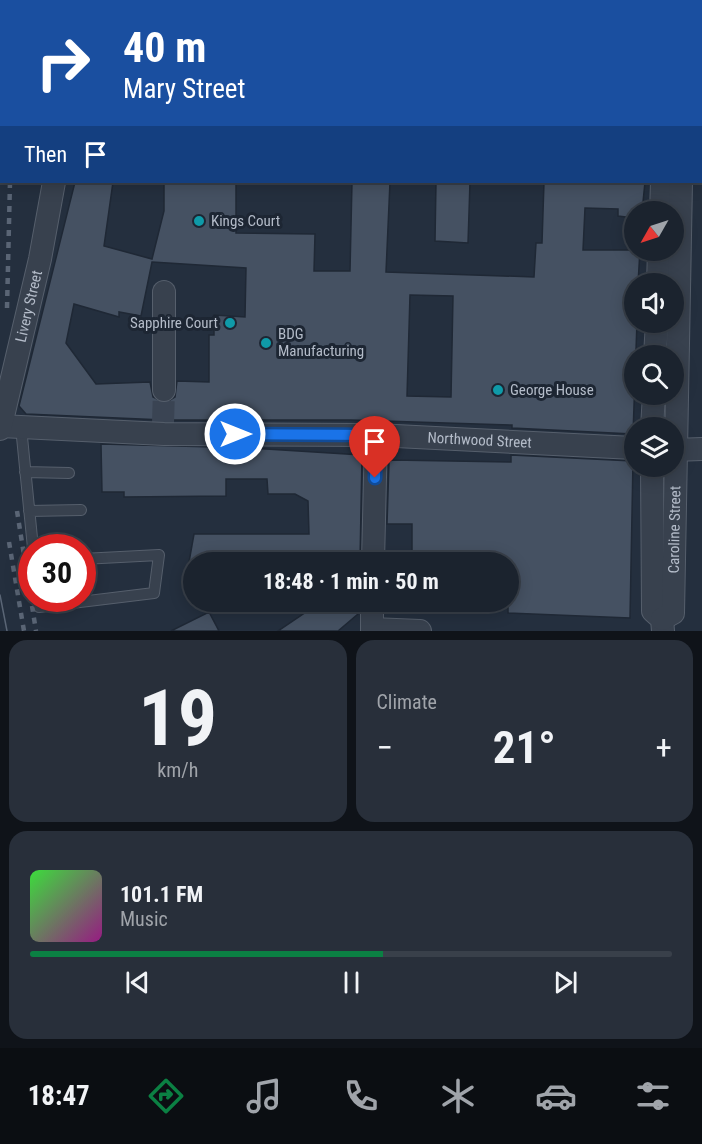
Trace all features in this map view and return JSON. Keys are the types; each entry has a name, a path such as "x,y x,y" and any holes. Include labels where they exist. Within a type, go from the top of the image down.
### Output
{"street":[{"name":"Livery Street","path":"5,427 54,183"},
{"path":"661,201 662,183"},
{"name":"Caroline Street","path":"675,417 681,183"},
{"path":"164,292 164,390"},
{"name":"Northwood Street","path":"5,427 164,428 376,435 624,447"},
{"path":"373,552 376,435"},
{"path":"684,450 702,449"},
{"name":"Caroline Street","path":"652,477 654,611 662,625 673,613 674,477"},
{"path":"372,612 371,630 420,631"}],"lane":[{"path":"5,427 25,472 31,534"},
{"path":"25,472 69,473"},
{"path":"29,511 81,510"},
{"path":"96,558 159,555 154,593 96,600"}],"building":[{"path":"75,183 113,183 104,246 152,259 164,211 164,183 236,183 236,233 315,234 314,271 350,271 352,183 390,183 386,272 534,277 536,243 542,243 544,183 645,183 643,201 624,201 624,217 618,216 618,209 585,208 583,250 624,250 624,261 639,261 639,273 624,273 624,333 637,333 636,345 624,345 624,405 634,405 634,417 624,417 624,434 512,428 512,425 351,420 164,420 26,414 19,406","holes":["152,262 246,268 245,317 214,315 214,335 209,335 209,382 177,381 175,397 165,403 153,397 150,382 96,384 66,343 74,304 119,317 119,312 141,316","410,295 453,296 451,397 407,396"]},
{"path":"436,183 470,183 468,243 435,241"},
{"path":"101,444 252,448 362,455 360,552 191,552 194,534 309,534 308,501 295,494 268,494 267,479 226,479 226,496 124,497 124,492 102,492"},
{"path":"511,455 624,461 624,477 633,477 630,618 508,613 519,612 519,552 412,552 412,524 387,524 389,462 392,460 511,462"},
{"path":"209,612 219,631 171,631"},
{"path":"306,612 358,612 338,631 278,631"}],"tunnel":[{"path":"163,423 164,390"}],"tram line":[{"path":"0,595 7,631"}],"railway":[{"path":"7,308 10,183"},
{"path":"17,511 36,631"},
{"path":"9,542 24,631"}],"place":[{"name":"Kings Court","path":"199,221"},
{"name":"Sapphire Court","path":"230,323"},
{"name":"BDG Manufacturing","path":"266,343"},
{"name":"George House","path":"498,390"}],"route":[{"path":"235,434 376,435 375,478"}]}
